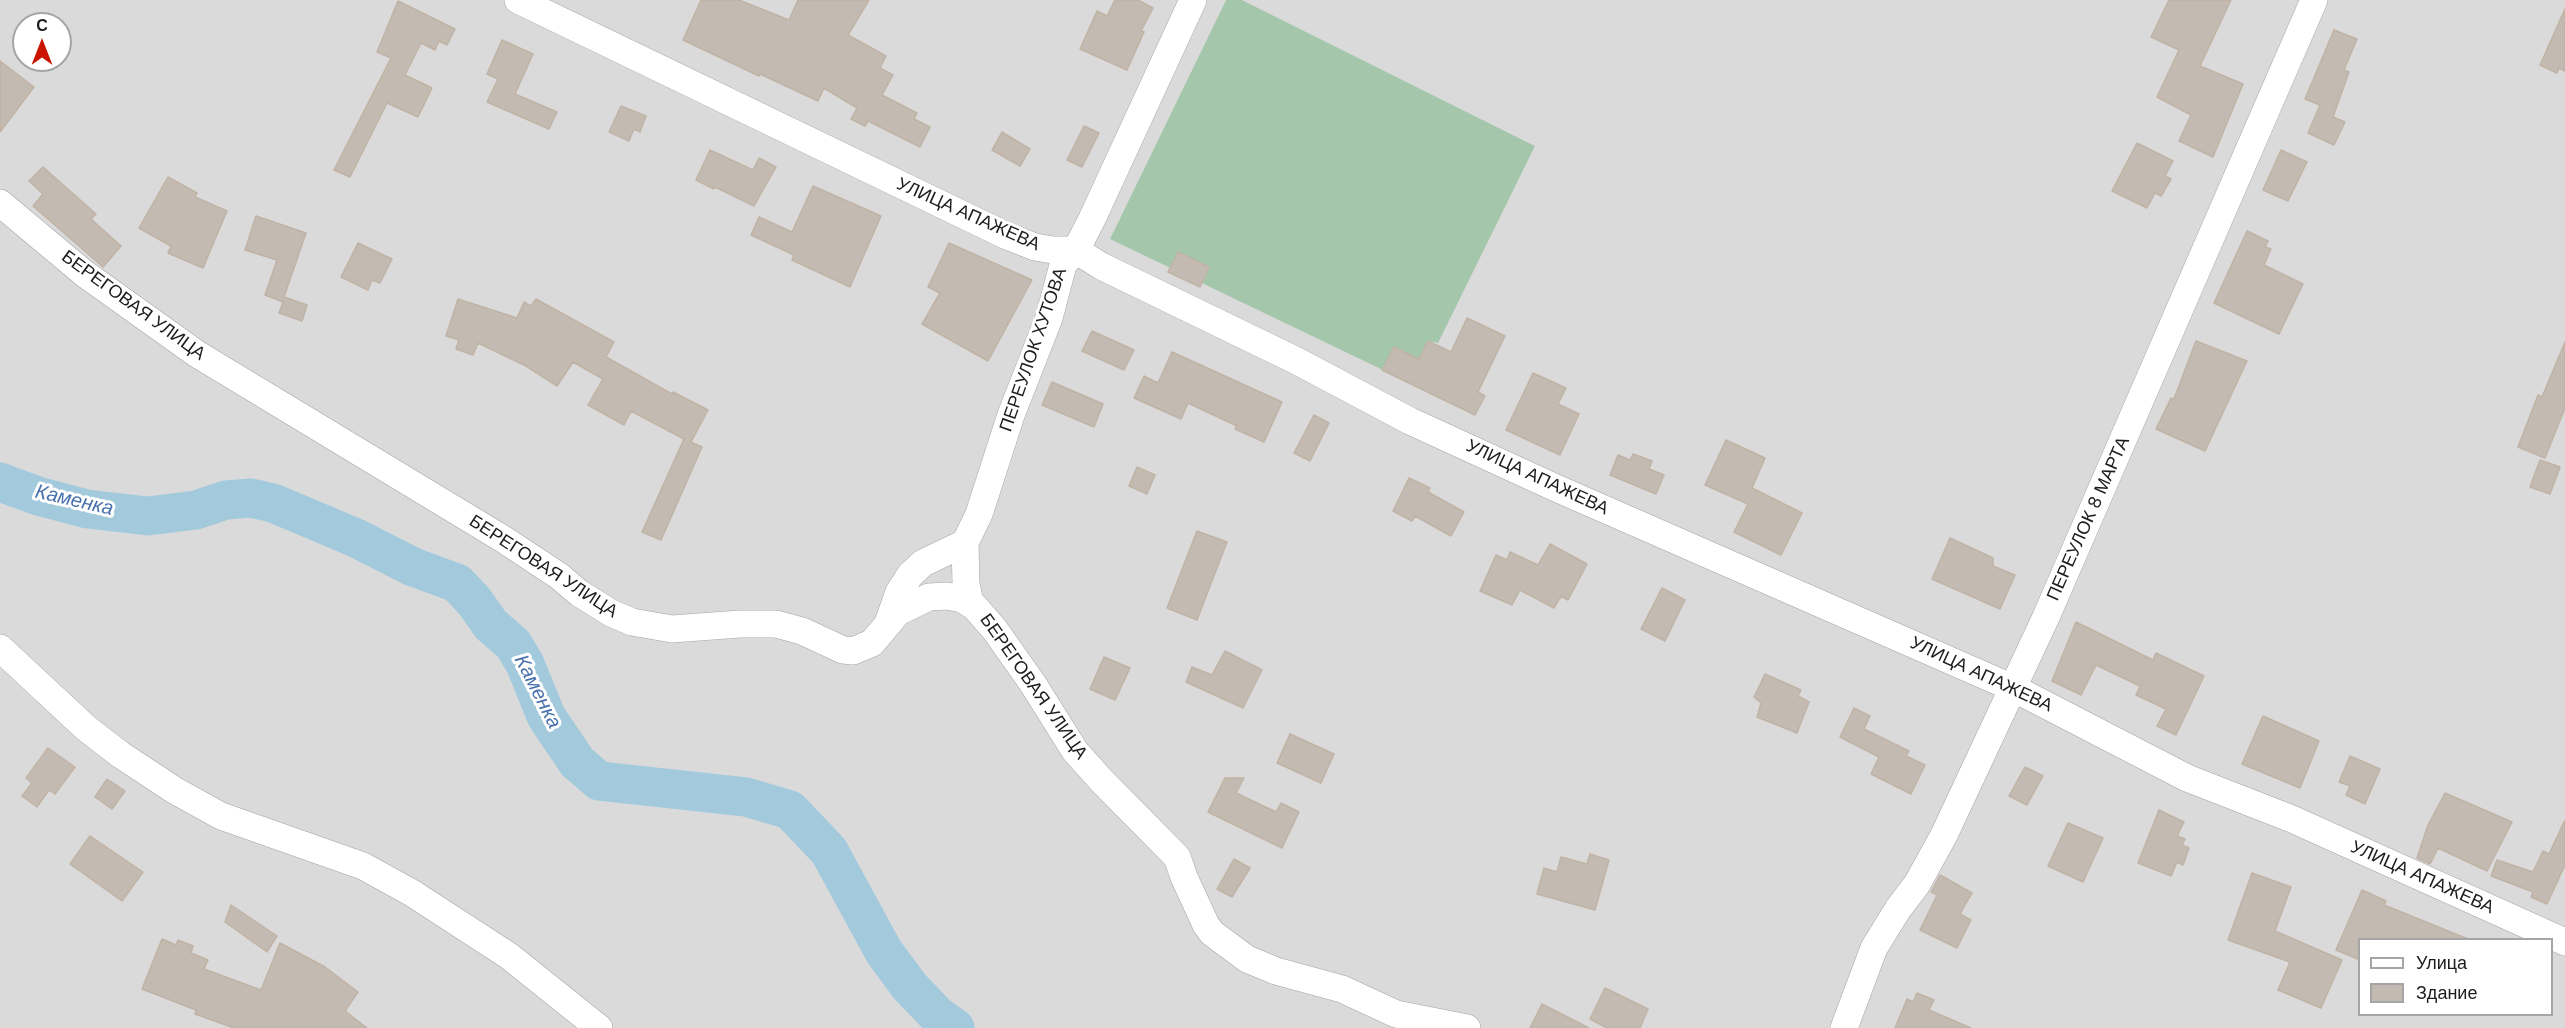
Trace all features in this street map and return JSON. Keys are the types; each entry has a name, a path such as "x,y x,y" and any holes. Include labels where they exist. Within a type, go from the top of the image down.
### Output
{"street":[{"name":"УЛИЦА АПАЖЕВА","path":"518,0 1007,236 1035,247 1076,250 1101,266 1298,361 1410,421 1556,488 2013,688 2187,778 2292,819 2565,942"},
{"name":"ПЕРЕУЛОК ХУТОВА","path":"965,543 979,514 1011,416 1049,318 1063,265 1076,250 1193,0"},
{"name":"ПЕРЕУЛОК 8 МАРТА","path":"1844,1028 1874,948 1898,909 1917,884 1944,835 2013,688 2151,380 2314,0"},
{"name":"БЕРЕГОВАЯ УЛИЦА","path":"0,203 85,274 162,330 321,431 503,539 611,613 648,626 672,629 776,624 801,631 843,650 853,651 872,643 898,612 929,597 947,596 970,604 995,630 1033,684 1075,751 1178,857 1184,877 1206,925 1220,940 1247,959 1276,971 1342,989 1396,1014 1467,1028"},
{"path":"888,623 899,592 910,575 923,563 965,543 966,583 970,604"},
{"path":"0,648 86,728 121,755 174,790 221,816 363,867 412,893 509,956 599,1028"}],"shaded area":[{"path":"0,0 1226,0 1110,239 1437,343 1535,146 1242,0 2565,0 2565,1028 0,1028"}],"green space":[{"path":"1226,0 1242,0 1535,146 1438,343 1428,341 1408,382 1110,239"}],"building":[{"path":"701,0 739,0 789,20 798,0 869,0 848,35 886,56 880,68 893,75 882,95 917,113 914,119 930,127 920,147 868,121 865,126 851,119 857,108 824,88 818,101 683,40"},
{"path":"1115,0 1138,0 1153,8 1141,31 1144,32 1127,70 1080,49 1097,11 1107,16"},
{"path":"2169,0 2231,0 2200,66 2243,84 2213,157 2179,141 2191,115 2157,97 2179,50 2151,37"},
{"path":"398,1 455,29 447,45 439,41 435,50 421,43 405,75 432,88 418,117 387,103 350,177 334,170 391,58 377,52"},
{"path":"2565,9 2565,71 2559,68 2557,73 2540,65"},
{"path":"2334,30 2357,39 2344,70 2349,72 2333,117 2345,122 2334,145 2308,133 2320,105 2305,99"},
{"path":"502,40 533,54 515,94 557,112 549,129 487,102 498,79 487,74"},
{"path":"0,61 34,87 0,132"},
{"path":"621,106 646,116 640,132 634,129 629,141 609,132"},
{"path":"1084,126 1099,133 1082,167 1067,160"},
{"path":"1002,132 1030,149 1020,166 992,150"},
{"path":"2137,143 2173,161 2165,176 2171,179 2161,196 2155,193 2147,208 2112,191"},
{"path":"710,150 753,170 759,158 776,167 754,206 696,180"},
{"path":"2281,150 2307,162 2288,201 2263,190"},
{"path":"43,167 96,214 91,219 121,246 103,267 33,206 43,194 29,181"},
{"path":"168,177 197,193 195,197 227,211 203,268 168,253 171,246 139,228"},
{"path":"813,186 881,216 850,287 792,260 794,255 751,235 759,217 792,232"},
{"path":"256,216 306,233 284,297 307,305 302,321 279,313 283,302 265,295 277,260 245,250"},
{"path":"2247,231 2268,241 2265,247 2271,249 2264,265 2303,284 2279,334 2214,303"},
{"path":"358,243 392,259 380,283 372,280 368,290 341,277"},
{"path":"949,243 1032,280 988,361 922,324 940,293 928,287"},
{"path":"1178,252 1209,267 1200,287 1168,272"},
{"path":"458,299 517,318 524,302 531,306 536,299 614,342 606,357 672,394 673,392 708,410 691,442 702,447 661,540 642,532 684,439 631,411 624,425 588,405 603,379 573,362 557,386 526,366 478,343 473,355 456,349 459,340 446,336"},
{"path":"1467,318 1505,336 1478,392 1485,396 1475,415 1382,370 1394,347 1419,359 1428,341 1451,352"},
{"path":"1092,331 1134,350 1124,370 1082,351"},
{"path":"2196,341 2247,361 2205,451 2156,429 2171,398 2174,399"},
{"path":"2565,342 2565,408 2545,458 2518,447 2538,395 2542,397"},
{"path":"1172,352 1282,402 1264,442 1235,429 1237,426 1188,403 1181,419 1134,398 1144,376 1158,383"},
{"path":"1533,373 1566,388 1558,404 1579,414 1560,455 1506,430"},
{"path":"1052,382 1103,404 1094,427 1042,405"},
{"path":"1314,415 1329,423 1310,461 1294,453"},
{"path":"1726,440 1765,458 1752,488 1802,513 1781,555 1734,532 1748,504 1705,485"},
{"path":"1633,454 1652,461 1649,469 1664,475 1656,494 1610,475 1618,455 1630,460"},
{"path":"2540,460 2560,467 2550,494 2530,487"},
{"path":"1137,467 1155,475 1147,494 1129,486"},
{"path":"1409,478 1430,488 1428,492 1464,512 1451,536 1415,516 1412,521 1393,511"},
{"path":"1197,531 1227,542 1197,620 1167,608"},
{"path":"1950,538 1993,558 1993,566 2015,575 2000,609 1932,579"},
{"path":"1550,544 1587,564 1568,600 1561,596 1554,608 1520,590 1512,605 1480,591 1496,555 1507,560 1510,552 1538,565"},
{"path":"1662,588 1685,600 1665,641 1641,629"},
{"path":"2076,622 2153,660 2156,653 2204,676 2176,735 2157,726 2166,709 2136,695 2140,686 2096,665 2081,695 2052,681"},
{"path":"1225,651 1262,670 1243,708 1186,682 1192,667 1212,675"},
{"path":"1104,657 1130,668 1115,700 1090,689"},
{"path":"1765,674 1801,690 1798,696 1809,702 1797,733 1757,717 1761,703 1754,697"},
{"path":"1854,708 1870,716 1864,729 1909,751 1906,756 1925,765 1911,794 1871,774 1879,757 1840,737"},
{"path":"2263,716 2319,741 2300,788 2242,764"},
{"path":"1290,734 1334,754 1321,783 1277,763"},
{"path":"48,748 75,767 55,794 49,790 37,807 22,796 32,783 26,778"},
{"path":"2350,756 2380,769 2365,804 2346,795 2350,786 2339,782"},
{"path":"2025,767 2043,776 2027,805 2009,796"},
{"path":"1225,778 1244,778 1236,793 1276,812 1281,803 1299,812 1282,848 1208,812"},
{"path":"107,779 125,791 112,809 95,797"},
{"path":"2445,793 2512,822 2487,871 2438,848 2430,864 2417,858 2428,825"},
{"path":"2159,810 2184,822 2177,836 2185,839 2182,845 2189,848 2183,865 2177,862 2171,876 2138,863"},
{"path":"2565,820 2565,865 2547,904 2531,897 2533,892 2491,876 2497,860 2533,872 2543,851 2549,854"},
{"path":"2068,823 2103,838 2083,882 2048,866"},
{"path":"90,836 143,872 122,901 70,864"},
{"path":"1590,854 1609,860 1595,910 1537,894 1544,868 1557,872 1561,857 1587,864"},
{"path":"1234,859 1250,868 1232,897 1217,889"},
{"path":"2252,873 2291,887 2275,931 2342,960 2321,1008 2278,990 2290,962 2228,940"},
{"path":"1940,875 1972,893 1960,914 1971,920 1957,948 1920,930 1937,895 1931,892"},
{"path":"2362,890 2386,901 2384,905 2466,938 2358,938 2358,959 2336,950"},
{"path":"231,905 277,936 267,952 225,922"},
{"path":"162,939 176,945 178,940 193,946 191,953 208,960 204,969 261,990 280,943 325,967 358,992 345,1011 367,1028 234,1028 195,1014 196,1010 142,989"},
{"path":"1605,988 1648,1009 1640,1028 1607,1028 1590,1019"},
{"path":"1917,993 1934,1000 1929,1010 1971,1028 1895,1028 1907,999 1913,1002"},
{"path":"1542,1004 1589,1028 1530,1028"}],"waterway":[{"name":"Каменка","path":"0,482 38,496 87,509 148,516 196,510 226,500 251,498 273,503 356,538 413,567 457,583 474,601 491,625 513,644 525,664 546,716 577,762 599,781 746,797 790,810 829,851 884,952 910,987 938,1016 955,1028"}]}
